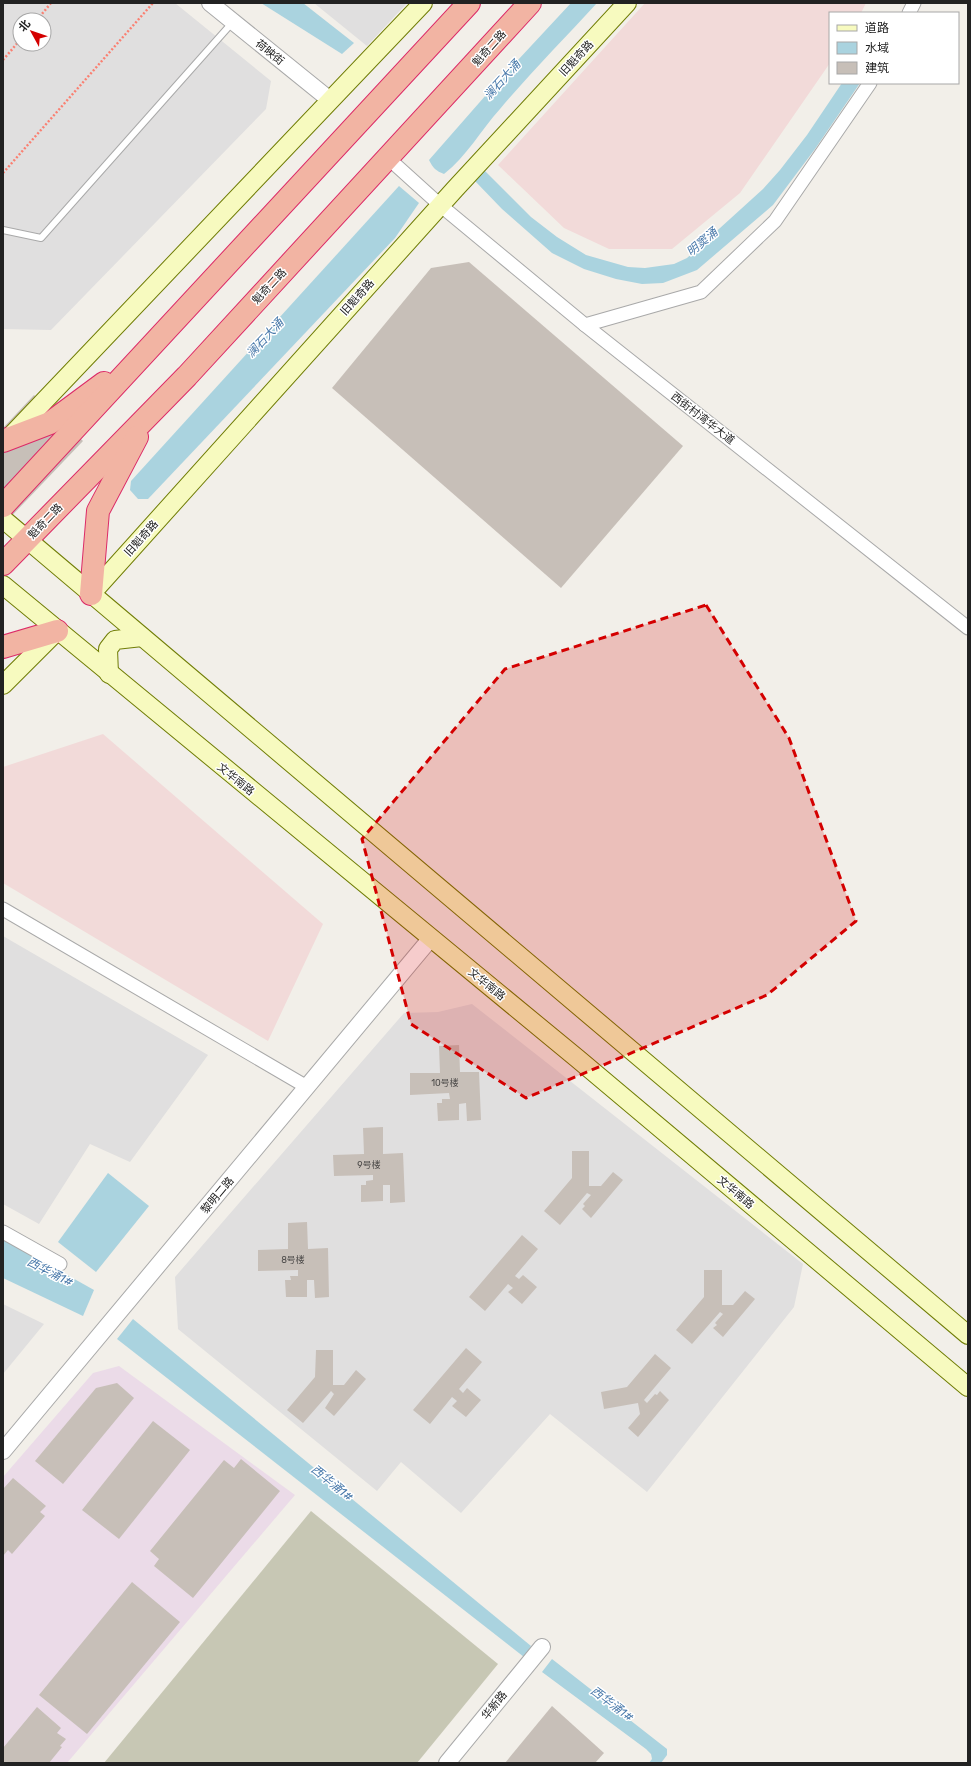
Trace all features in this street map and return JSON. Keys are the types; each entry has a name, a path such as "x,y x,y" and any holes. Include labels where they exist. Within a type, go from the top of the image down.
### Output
{"highway":[{"path":"445,29 454,3"},
{"path":"3,506 469,3"},
{"name":"魁奇二路","path":"3,564 187,376 530,3"},
{"path":"5,440 50,423 114,375 160,336"},
{"path":"91,594 98,511 148,415"},
{"path":"3,647 57,631"}],"main road":[{"path":"5,440 423,3"},
{"name":"旧魁奇路","path":"91,594 440,205 627,3"},
{"path":"3,519 968,1335"},
{"name":"文华南路","path":"3,585 109,674 578,1059 968,1387"},
{"path":"3,685 57,631"},
{"path":"109,674 108,649 116,640 142,637"}],"street":[{"name":"荷映街","path":"210,3 330,100"},
{"path":"910,12 914,3"},
{"path":"585,325 701,292 775,221 869,84"},
{"name":"西街村湾华大道","path":"388,158 440,205 585,325 968,628"},
{"path":"3,909 307,1087"},
{"name":"黎明二路","path":"3,1451 431,938"},
{"path":"3,1232 60,1264"},
{"name":"华新路","path":"447,1763 542,1647"}],"lane":[{"path":"3,230 40,238 233,22"}],"path":[{"path":"44,12 51,3"},
{"path":"3,173 152,3"},
{"path":"3,60 12,49"}],"highlighted area":[{"path":"706,605 789,738 856,921 767,995 526,1098 411,1024 362,839 505,669"}],"shaded area":[{"path":"3,3 175,3 271,81 266,109 51,330 3,329"},
{"path":"314,3 407,3 367,46"},
{"path":"645,3 866,3 862,12 829,12 829,64 740,193 672,249 609,249 564,228 498,165"},
{"path":"103,734 323,924 268,1041 3,883 3,767"},
{"path":"3,936 208,1055 130,1162 90,1144 39,1224 3,1204"},
{"path":"472,1004 803,1264 794,1307 647,1492 550,1414 461,1513 401,1462 377,1491 178,1329 175,1277 404,1013 438,1012"},
{"path":"3,1304 44,1324 3,1374"},
{"path":"119,1366 295,1495 67,1763 3,1763 3,1477 93,1373"},
{"path":"311,1511 498,1664 417,1763 104,1763"}],"water":[{"path":"261,3 303,3 354,43 342,54"},
{"name":"澜石大涌","path":"571,3 597,3 512,95 493,117 474,143 452,167 444,174 433,167 429,160 493,87"},
{"path":"841,84 859,84 815,149 773,205 697,270 663,283 642,284 616,279 584,269 552,253 502,209 475,181 484,170 531,217 557,237 586,255 628,267 645,268 674,264 687,258 763,189 807,135"},
{"name":"澜石大涌","path":"399,186 419,203 395,238 148,499 138,499 130,490 131,481"},
{"path":"108,1173 149,1206 96,1272 58,1242"},
{"name":"西华涌1#","path":"3,1239 94,1290 83,1316 3,1278"},
{"name":"西华涌1#","path":"133,1319 531,1646 524,1657 117,1339"},
{"path":"552,1659 667,1749 667,1755 661,1763 649,1763 652,1759 651,1754 646,1749 542,1672"}],"building":[{"path":"469,262 683,446 561,588 332,388 431,268"},
{"path":"34,395 83,441 3,525 3,428"},
{"path":"459,1045 460,1072 479,1072 481,1120 467,1121 466,1103 459,1104 459,1120 438,1121 437,1103 442,1103 442,1099 450,1099 449,1093 410,1095 410,1073 440,1073 439,1046"},
{"path":"383,1127 383,1154 403,1153 405,1202 390,1203 390,1185 383,1185 383,1201 361,1202 361,1185 366,1185 366,1181 373,1180 373,1175 334,1176 333,1155 364,1154 363,1128"},
{"path":"572,1151 589,1151 589,1186 601,1186 613,1172 623,1180 591,1218 582,1209 585,1206 583,1204 591,1195 587,1193 560,1225 544,1211 572,1178"},
{"path":"307,1222 308,1249 328,1248 329,1297 315,1298 314,1280 307,1280 307,1297 286,1297 285,1280 291,1280 290,1276 298,1276 298,1270 258,1271 258,1250 288,1249 288,1223"},
{"path":"522,1235 538,1249 515,1276 519,1279 523,1275 537,1287 522,1304 508,1292 513,1288 508,1284 485,1311 469,1297"},
{"path":"704,1270 722,1270 722,1305 733,1305 745,1291 755,1299 723,1337 713,1328 717,1325 715,1323 723,1314 720,1312 692,1344 676,1330 704,1297"},
{"path":"466,1348 482,1362 459,1389 463,1393 467,1388 481,1400 466,1417 452,1406 457,1401 452,1397 430,1424 413,1410"},
{"path":"316,1350 333,1350 333,1385 344,1385 356,1370 366,1379 334,1416 325,1408 334,1394 331,1391 303,1423 287,1410 315,1377"},
{"path":"655,1354 671,1368 644,1400 647,1403 660,1391 669,1400 638,1437 628,1428 640,1414 638,1403 604,1409 601,1392 627,1387"},
{"path":"117,1383 134,1398 63,1484 35,1461 96,1388"},
{"path":"153,1421 190,1450 119,1539 82,1510"},
{"path":"241,1459 280,1491 193,1598 154,1566 159,1559 150,1551 224,1460 234,1468"},
{"path":"13,1478 46,1506 40,1512 45,1516 12,1554 8,1550 3,1556 3,1489"},
{"path":"132,1582 180,1622 87,1734 39,1695"},
{"path":"552,1706 604,1753 595,1763 505,1763"},
{"path":"37,1707 61,1728 57,1733 66,1739 60,1746 62,1747 49,1763 3,1763 3,1748"}],"water label":[{"name":"明窦涌","path":"702,242"}]}
